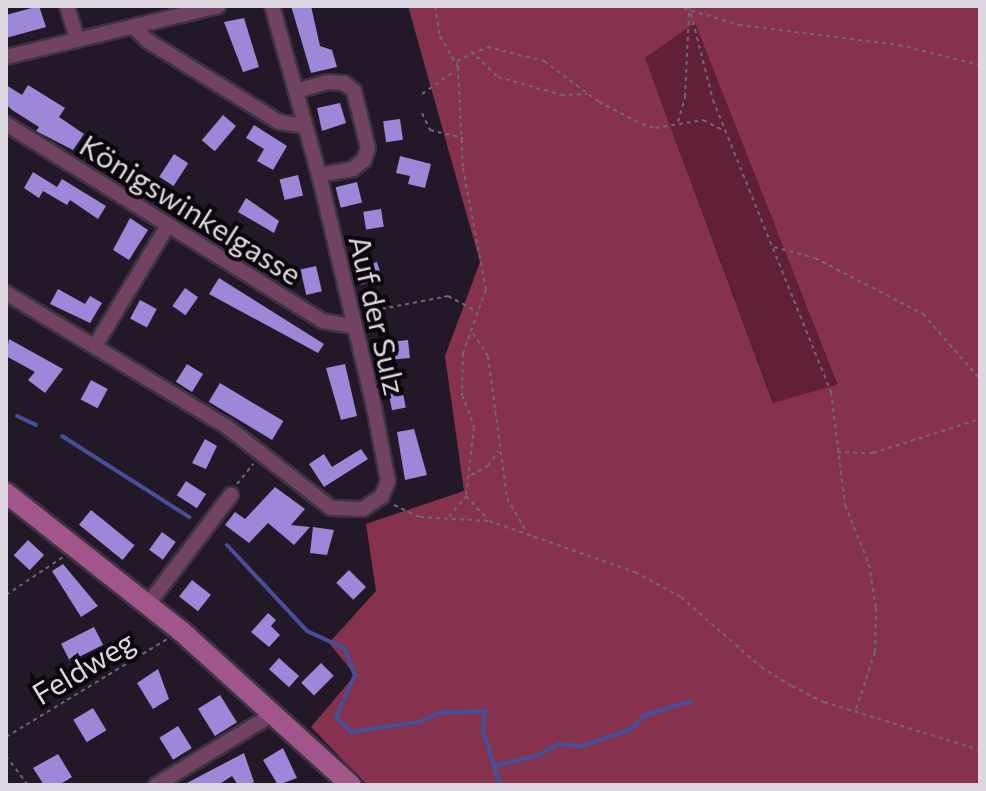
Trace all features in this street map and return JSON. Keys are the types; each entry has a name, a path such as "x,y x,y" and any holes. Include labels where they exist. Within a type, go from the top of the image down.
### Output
{"street":[{"path":"67,6 77,39"},
{"path":"6,57 218,6"},
{"name":"Auf der Sulz","path":"272,6 319,175 386,461 388,481 382,496"},
{"path":"135,28 148,41 279,122 305,126"},
{"path":"296,91 328,82 344,83 354,91 368,148 364,160 353,169 319,175"},
{"name":"Königswinkelgasse","path":"6,124 323,321 351,319"},
{"path":"95,346 168,225"},
{"path":"6,293 95,346 261,453 331,508 363,509 382,496"},
{"path":"6,493 149,603 275,713 351,785"},
{"path":"149,603 231,495"},
{"path":"156,785 275,713"}],"path":[{"path":"435,6 440,36 456,62 469,209 486,290 475,310 472,331 463,353 462,395 474,427 470,475 466,496 448,519"},
{"path":"676,6 739,25 899,45 980,65"},
{"path":"678,123 685,97 689,8"},
{"path":"689,8 725,131 831,392 836,452 845,505 869,564 876,608 875,652 855,712"},
{"path":"456,62 471,51 487,47 544,61 588,94 642,124 655,128 703,120 725,131"},
{"path":"471,51 498,77 561,95 588,94"},
{"path":"422,94 456,72"},
{"path":"422,113 430,130 464,138"},
{"path":"772,246 815,258 923,314 980,379"},
{"path":"351,319 433,303 448,296 475,310"},
{"path":"472,331 488,356 507,498 528,534"},
{"path":"836,452 873,453 980,419"},
{"path":"470,475 488,466 500,448"},
{"path":"231,495 261,453"},
{"path":"382,496 420,517 489,521 635,572 681,597 761,667 824,702 980,750"},
{"path":"466,496 489,521"},
{"path":"6,595 75,544"},
{"name":"Feldweg","path":"6,737 181,631"},
{"path":"6,756 28,785"}],"shaded area":[{"path":"408,6 980,6 980,785 367,785 311,727 355,675 329,643 376,591 366,524 464,491 445,356 480,262","holes":["695,23 837,384 773,403 645,58"]},
{"path":"695,23 837,385 774,404 645,58"}],"building":[{"path":"39,6 46,27 6,38 6,15"},
{"path":"291,6 311,6 320,46 332,50 337,67 311,73"},
{"path":"244,18 259,67 243,72 224,22"},
{"path":"6,85 22,95 28,85 65,108 59,117 84,134 73,150 36,131 39,127 12,110 6,104"},
{"path":"340,103 346,123 322,131 317,108"},
{"path":"223,115 236,126 215,151 202,140"},
{"path":"400,119 403,140 386,142 383,121"},
{"path":"254,125 287,146 273,170 257,161 264,149 246,138"},
{"path":"174,154 188,163 174,186 159,177"},
{"path":"400,156 431,164 425,188 408,184 410,176 396,173"},
{"path":"33,172 57,187 62,179 106,206 98,219 70,200 67,205 43,191 39,198 24,188"},
{"path":"298,175 303,195 285,200 280,180"},
{"path":"357,182 362,202 341,208 336,187"},
{"path":"246,198 279,221 274,233 238,212"},
{"path":"381,209 384,227 366,230 363,212"},
{"path":"130,218 148,230 129,260 113,250"},
{"path":"377,262 382,278 361,285 356,268"},
{"path":"316,266 322,291 306,295 300,270"},
{"path":"219,278 324,344 318,353 209,294"},
{"path":"185,288 198,297 185,315 172,306"},
{"path":"58,289 85,304 90,296 102,303 90,323 50,304"},
{"path":"140,300 157,309 147,327 130,319"},
{"path":"9,339 63,369 45,393 28,380 35,372 6,356"},
{"path":"408,340 410,358 384,361 382,343"},
{"path":"187,364 203,374 192,392 176,382"},
{"path":"345,364 357,416 341,420 326,368"},
{"path":"91,380 108,389 97,408 81,399"},
{"path":"220,383 283,421 272,440 209,402"},
{"path":"401,383 406,408 392,410 387,386"},
{"path":"414,429 427,475 405,480 397,432"},
{"path":"205,439 217,446 206,469 192,463"},
{"path":"361,449 368,459 324,487 309,464 324,454 332,467"},
{"path":"186,481 206,494 197,508 177,495"},
{"path":"275,487 305,509 291,525 310,527 294,545 268,523 249,543 225,525 235,512 245,519"},
{"path":"91,510 135,545 123,560 79,525"},
{"path":"313,527 334,530 327,555 310,553"},
{"path":"162,532 176,542 163,560 149,550"},
{"path":"28,540 44,555 30,570 14,555"},
{"path":"63,564 98,606 81,617 52,571"},
{"path":"349,570 366,587 353,600 336,583"},
{"path":"192,580 211,595 198,611 179,597"},
{"path":"268,613 276,620 271,626 280,635 269,647 251,632"},
{"path":"94,627 103,645 70,662 61,644"},
{"path":"279,658 299,676 289,687 269,669"},
{"path":"321,663 334,676 314,696 301,683"},
{"path":"158,669 169,699 153,709 137,683"},
{"path":"220,695 237,722 215,736 198,709"},
{"path":"93,708 106,730 87,742 73,720"},
{"path":"178,726 192,748 173,760 159,738"},
{"path":"283,748 297,778 278,785 263,760"},
{"path":"244,753 254,782 238,785 232,776 218,785 183,785"},
{"path":"58,754 72,777 59,785 44,785 33,768"}],"waterway":[{"path":"17,416 36,425"},
{"path":"62,436 189,517"},
{"path":"227,545 307,631 344,648 355,675 336,717 351,732 419,722 438,713 485,711 483,731 500,785"},
{"path":"494,766 539,755 558,744 583,746 631,729 645,715 691,701"}]}
